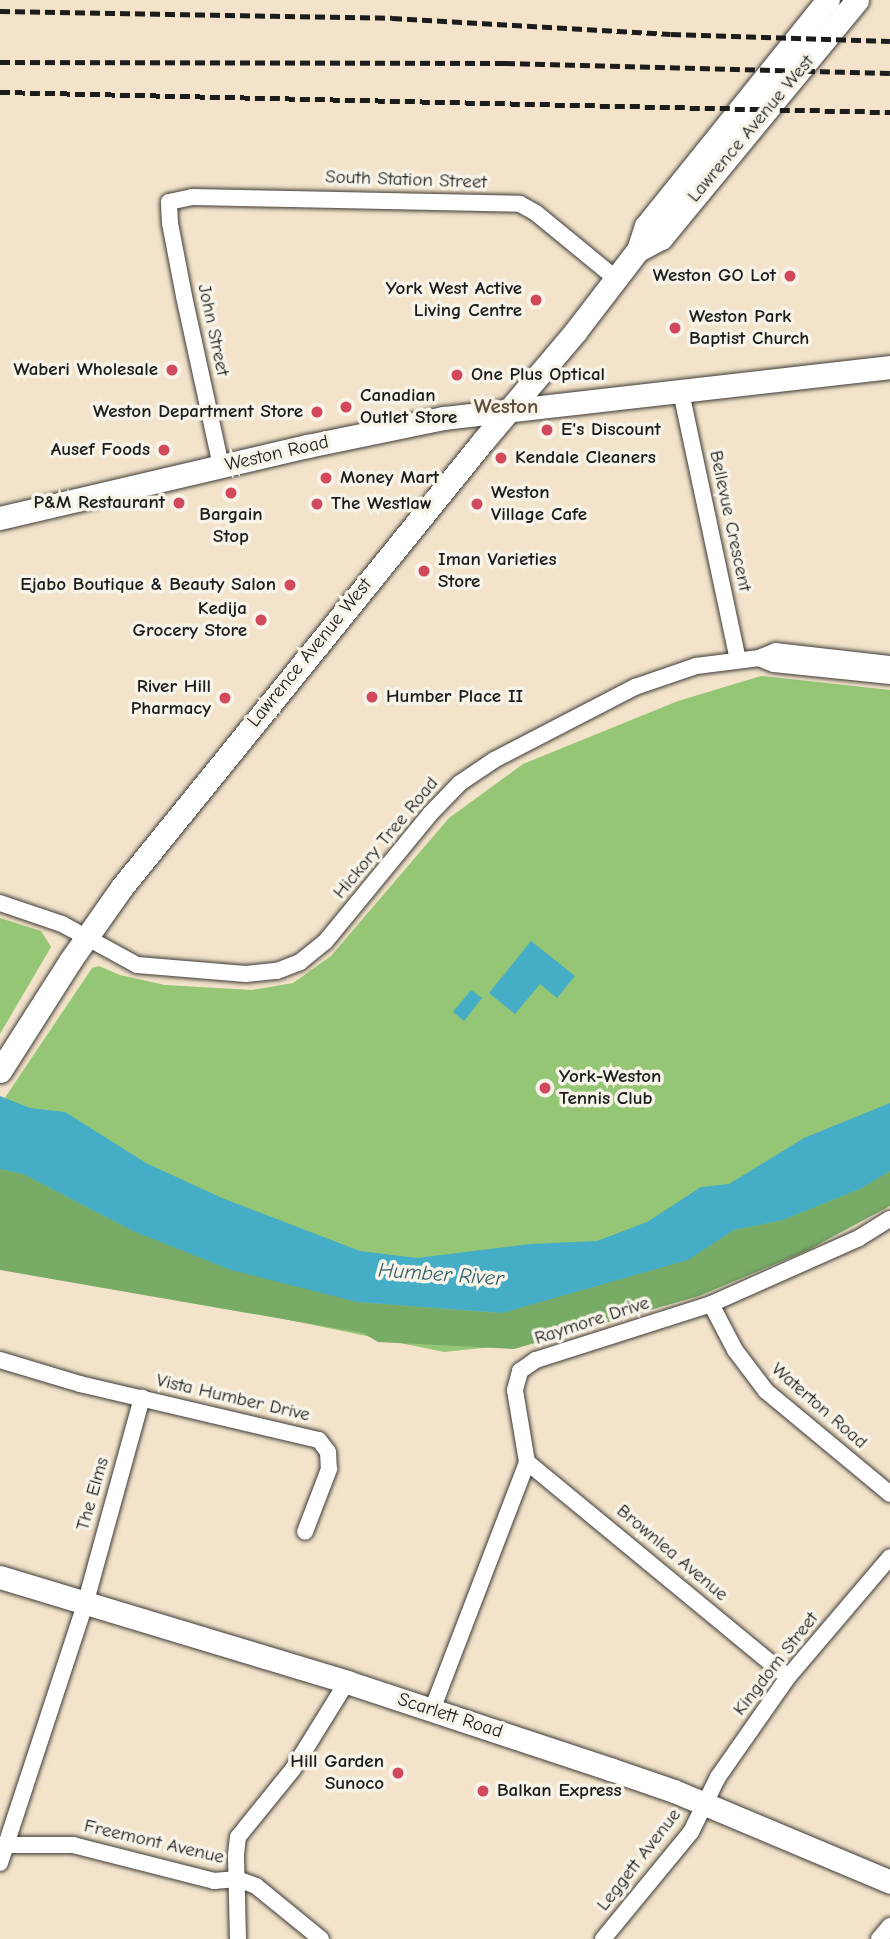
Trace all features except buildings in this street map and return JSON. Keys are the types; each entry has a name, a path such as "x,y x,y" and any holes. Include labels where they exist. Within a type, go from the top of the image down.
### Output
{"main road":[{"name":"Lawrence Avenue West","path":"0,1071 85,938 243,736 575,332 638,250 646,226 828,0"},
{"name":"Lawrence Avenue West","path":"638,250 661,238 858,0"},
{"name":"Weston Road","path":"0,518 416,423 890,367"},
{"name":"Scarlett Road","path":"0,1577 347,1682 610,1769 705,1804 889,1880"}],"street":[{"name":"South Station Street","path":"169,202 192,197 520,204 536,213 615,278"},
{"name":"John Street","path":"169,202 170,223 184,296 221,466"},
{"name":"Bellevue Crescent","path":"681,392 738,660"},
{"name":"Hickory Tree Road","path":"0,903 54,920 123,960 154,968 246,974 288,968 309,957 325,942 430,814 479,769 647,682 696,666 759,658 776,651 890,664"},
{"name":"Hickory Tree Road","path":"759,658 774,664 890,676"},
{"name":"Raymore Drive","path":"527,1462 515,1390 520,1371 536,1360 711,1304 859,1238 890,1219"},
{"name":"Waterton Road","path":"711,1304 743,1362 766,1391 890,1494"},
{"name":"Vista Humber Drive","path":"0,1360 80,1384 319,1440 328,1452 329,1469 304,1532"},
{"name":"The Elms","path":"0,1863 3,1845 86,1601 142,1398"},
{"name":"Brownlea Avenue","path":"527,1462 788,1677"},
{"path":"432,1710 527,1462"},
{"name":"Kingdom Street","path":"705,1804 718,1777 788,1677 890,1556"},
{"path":"239,1939 239,1837 293,1769 347,1682"},
{"name":"Leggett Avenue","path":"603,1939 691,1832 705,1804"},
{"name":"Freemont Avenue","path":"3,1845 73,1844 214,1881 237,1879 256,1886 321,1939"},
{"path":"879,1939 890,1926"}],"green space":[{"path":"761,676 890,690 890,1191 808,1245 541,1342 444,1352 0,1260 0,1105 92,968 99,966 120,975 165,985 252,990 293,983 331,956 449,818 523,764 678,701"},
{"path":"0,918 41,931 51,947 0,1034"},
{"path":"0,1169 23,1174 133,1231 357,1302 501,1313 687,1260 734,1230 783,1220 862,1188 890,1171 890,1206 806,1251 699,1296 514,1349 378,1342 363,1333 0,1270"}],"water":[{"path":"531,941 575,976 557,998 540,984 515,1014 489,993"},
{"path":"471,990 482,998 464,1021 453,1012"},
{"name":"Humber River","path":"0,1096 30,1108 65,1112 146,1163 222,1198 360,1251 417,1258 530,1244 597,1241 647,1222 701,1187 729,1184 804,1138 890,1103 890,1171 862,1188 783,1220 734,1230 688,1260 502,1313 357,1302 231,1270 133,1231 23,1174 0,1169"}],"railway":[{"path":"0,11 392,18 671,34 890,41"},
{"path":"0,62 505,63 890,73"},
{"path":"0,92 890,112"}],"place":[{"name":"Weston GO Lot","path":"790,276"},
{"name":"York West Active Living Centre","path":"536,300"},
{"name":"Weston Park Baptist Church","path":"675,328"},
{"name":"Waberi Wholesale","path":"172,370"},
{"name":"One Plus Optical","path":"457,375"},
{"name":"Canadian Outlet Store","path":"346,407"},
{"name":"Weston Department Store","path":"317,412"},
{"name":"E's Discount","path":"547,430"},
{"name":"Ausef Foods","path":"164,450"},
{"name":"Kendale Cleaners","path":"501,458"},
{"name":"Money Mart","path":"326,478"},
{"name":"Bargain Stop","path":"231,493"},
{"name":"P&M Restaurant","path":"179,503"},
{"name":"The Westlaw","path":"317,504"},
{"name":"Weston Village Cafe","path":"477,504"},
{"name":"Iman Varieties Store","path":"424,571"},
{"name":"Ejabo Boutique & Beauty Salon","path":"290,585"},
{"name":"Kedija Grocery Store","path":"261,620"},
{"name":"Humber Place II","path":"372,697"},
{"name":"River Hill Pharmacy","path":"225,698"},
{"name":"York-Weston Tennis Club","path":"545,1088"},
{"name":"Hill Garden Sunoco","path":"398,1773"},
{"name":"Balkan Express","path":"483,1791"}],"district":[{"name":"Weston","path":"506,406"}]}
